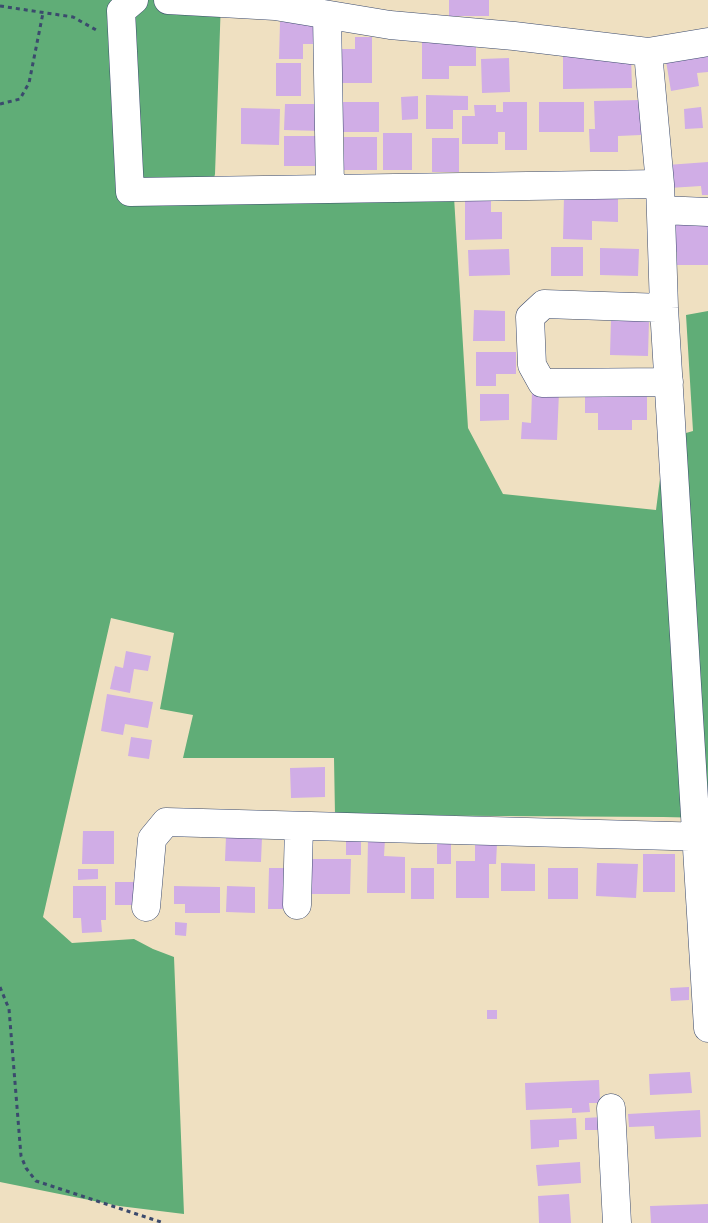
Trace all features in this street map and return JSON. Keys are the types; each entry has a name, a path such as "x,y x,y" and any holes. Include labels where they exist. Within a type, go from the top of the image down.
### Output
{"street":[{"path":"134,0 121,11 130,192 330,188 661,197 708,212"},
{"path":"168,0 275,6 390,24 648,52 708,42"},
{"path":"328,15 330,188"},
{"path":"648,52 661,197 664,308 702,837 708,1028"},
{"path":"664,308 544,304 530,317 532,365 542,383 669,382"},
{"path":"146,907 152,840 166,822 702,837"},
{"path":"297,905 299,826"},
{"path":"611,1108 617,1223"}],"path":[{"path":"0,6 73,17 122,45"},
{"path":"0,104 20,99 29,83 43,13"},
{"path":"0,987 9,1009 21,1156 26,1168 36,1181 164,1223"}],"green space":[{"path":"0,0 221,0 215,174 209,201 454,197 468,428 503,494 656,510 665,439 693,431 686,315 708,311 708,818 335,815 334,758 183,758 193,715 160,709 174,633 111,618 43,917 72,943 134,939 174,957 184,1214 119,1206 0,1182"}],"building":[{"path":"449,0 489,0 489,16 449,16"},
{"path":"280,22 321,22 321,44 303,44 303,59 279,59"},
{"path":"355,37 372,37 372,83 341,83 341,49 355,49"},
{"path":"422,42 476,42 476,66 449,66 449,79 422,79"},
{"path":"708,48 708,72 697,73 699,86 671,91 665,55"},
{"path":"563,51 631,57 632,88 563,89"},
{"path":"509,58 510,92 482,93 481,59"},
{"path":"276,63 301,63 301,96 276,96"},
{"path":"426,95 468,96 468,110 453,110 453,129 426,129"},
{"path":"418,96 418,119 402,120 401,97"},
{"path":"641,100 641,135 618,136 618,152 590,152 589,129 595,129 594,101"},
{"path":"341,102 379,102 379,132 341,132"},
{"path":"503,102 527,102 527,150 505,150 505,132 498,132 498,144 462,144 462,116 475,116 474,105 496,105 496,112 503,112"},
{"path":"539,102 584,102 584,132 539,132"},
{"path":"285,104 323,104 322,131 284,130"},
{"path":"701,107 703,128 685,129 684,109"},
{"path":"241,108 280,109 279,145 241,144"},
{"path":"383,133 412,133 412,170 383,170"},
{"path":"284,136 319,136 319,166 284,166"},
{"path":"344,137 377,137 377,170 344,170"},
{"path":"432,138 459,138 459,172 432,172"},
{"path":"708,162 708,195 702,195 701,186 669,188 667,165"},
{"path":"564,196 618,197 618,222 592,221 592,240 563,239"},
{"path":"465,198 491,198 491,212 502,212 502,239 465,240"},
{"path":"670,222 708,222 708,265 677,265 677,252 670,252"},
{"path":"551,247 583,247 583,276 551,276"},
{"path":"600,248 639,249 638,276 600,275"},
{"path":"509,249 510,275 469,276 468,250"},
{"path":"474,310 505,311 505,341 473,341"},
{"path":"611,319 649,321 648,356 610,355"},
{"path":"476,352 516,352 516,374 496,374 496,386 476,386"},
{"path":"532,392 559,392 557,440 521,439 522,422 531,423"},
{"path":"585,392 647,392 647,420 632,420 632,430 598,430 598,413 585,413"},
{"path":"480,394 509,394 509,420 480,421"},
{"path":"126,651 151,656 148,671 134,669 130,693 110,689 115,666 123,668"},
{"path":"107,694 153,702 148,728 125,724 123,735 101,731"},
{"path":"131,737 152,740 149,759 128,756"},
{"path":"325,767 325,797 291,798 290,768"},
{"path":"83,831 114,831 114,864 82,864"},
{"path":"226,836 262,837 261,862 225,861"},
{"path":"368,839 385,839 384,856 405,857 405,893 367,893"},
{"path":"346,841 361,841 361,855 346,855"},
{"path":"475,843 497,843 496,864 489,864 489,898 456,898 456,861 475,861"},
{"path":"437,844 451,844 451,864 437,864"},
{"path":"643,854 675,854 675,892 643,892"},
{"path":"310,859 351,859 350,894 310,894"},
{"path":"501,863 535,864 535,891 501,891"},
{"path":"597,863 638,864 636,898 596,896"},
{"path":"269,868 284,868 283,909 268,909"},
{"path":"411,868 434,868 434,899 411,899"},
{"path":"548,868 578,868 578,899 548,899"},
{"path":"78,869 98,869 98,879 78,880"},
{"path":"115,882 135,882 135,905 115,905"},
{"path":"73,886 106,886 106,920 101,920 102,932 82,933 81,918 73,918"},
{"path":"174,886 220,887 220,913 185,913 185,904 174,904"},
{"path":"227,886 255,887 255,913 226,912"},
{"path":"175,922 187,923 186,936 175,935"},
{"path":"689,987 689,1000 671,1001 670,988"},
{"path":"487,1010 497,1010 497,1019 487,1019"},
{"path":"690,1072 692,1093 650,1095 649,1074"},
{"path":"599,1080 600,1103 589,1103 590,1112 572,1113 572,1108 526,1110 525,1083"},
{"path":"700,1110 701,1137 655,1139 654,1126 629,1127 628,1114"},
{"path":"602,1117 602,1130 585,1130 585,1118"},
{"path":"576,1118 577,1139 559,1140 559,1147 531,1149 530,1120"},
{"path":"580,1162 581,1183 538,1186 536,1165"},
{"path":"569,1194 571,1223 539,1223 538,1196"},
{"path":"708,1204 708,1223 651,1223 650,1206"}]}
